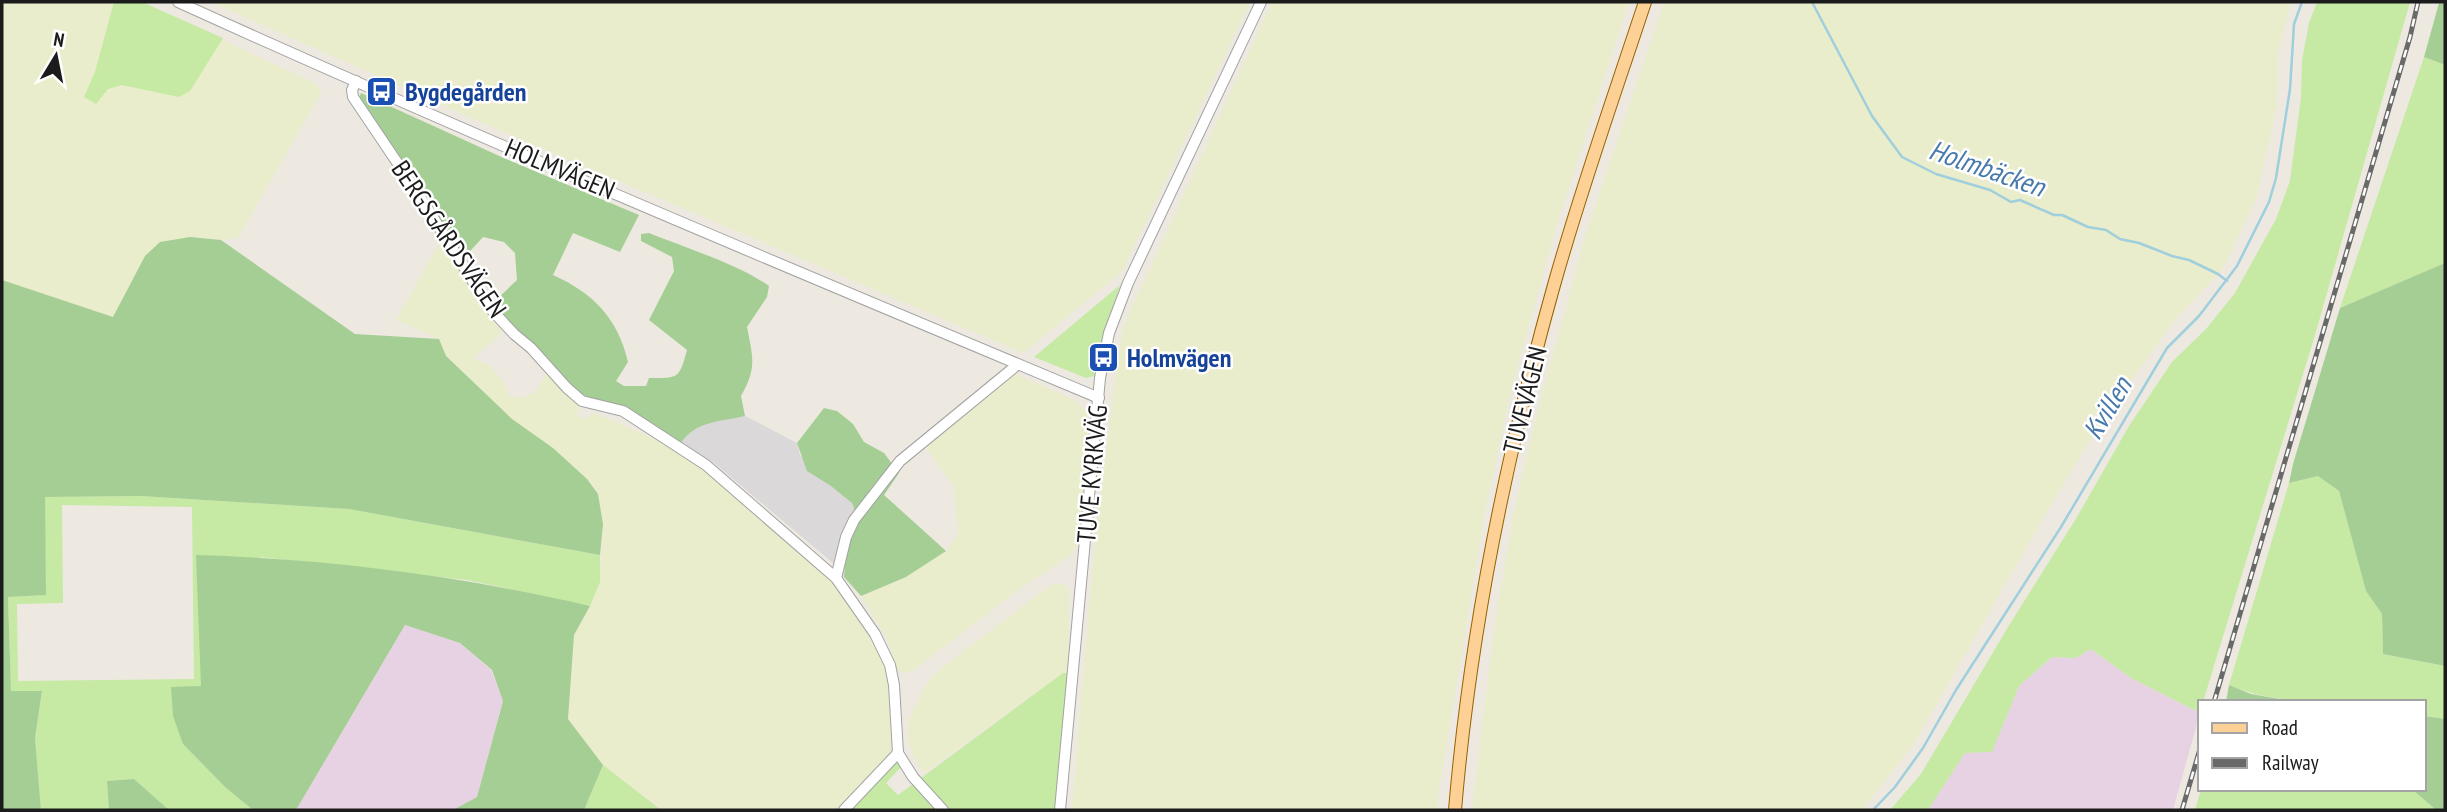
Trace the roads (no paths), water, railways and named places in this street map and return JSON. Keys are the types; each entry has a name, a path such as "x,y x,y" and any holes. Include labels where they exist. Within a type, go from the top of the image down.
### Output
{"main road":[{"name":"TUVEVÄGEN","path":"1455,810 1477,635 1500,507 1519,424 1566,245 1645,2"}],"street":[{"name":"HOLMVÄGEN","path":"178,2 356,81 1099,398"},
{"name":"TUVE KYRKVÄG","path":"1060,810 1099,398 1109,333 1123,295 1261,2"},
{"name":"BERGSGÅRDSVÄGEN","path":"356,81 352,90 353,97 426,205 479,293 514,334 582,401 623,411 706,465 836,578 875,634 890,665 894,685 898,753"},
{"path":"836,578 846,537 854,520 900,461 1017,365"},
{"path":"844,810 898,753 913,777 943,810"}],"waterway":[{"name":"Holmbäcken","path":"1812,2 1872,116 1902,157 1936,174 1990,190 2011,202 2020,200 2088,227 2106,230 2120,239 2189,260 2227,281"},
{"name":"Kvillen","path":"1873,810 1895,787 1923,748 1956,690 2061,527 2167,348 2199,316 2237,266 2269,202 2276,178 2290,89 2294,24 2302,2"}],"railway":[{"path":"2215,700 2410,37 2418,2"},
{"path":"2182,810 2198,756"}],"place":[{"name":"Bygdegården","path":"382,92"},
{"name":"Holmvägen","path":"1104,358"}]}
